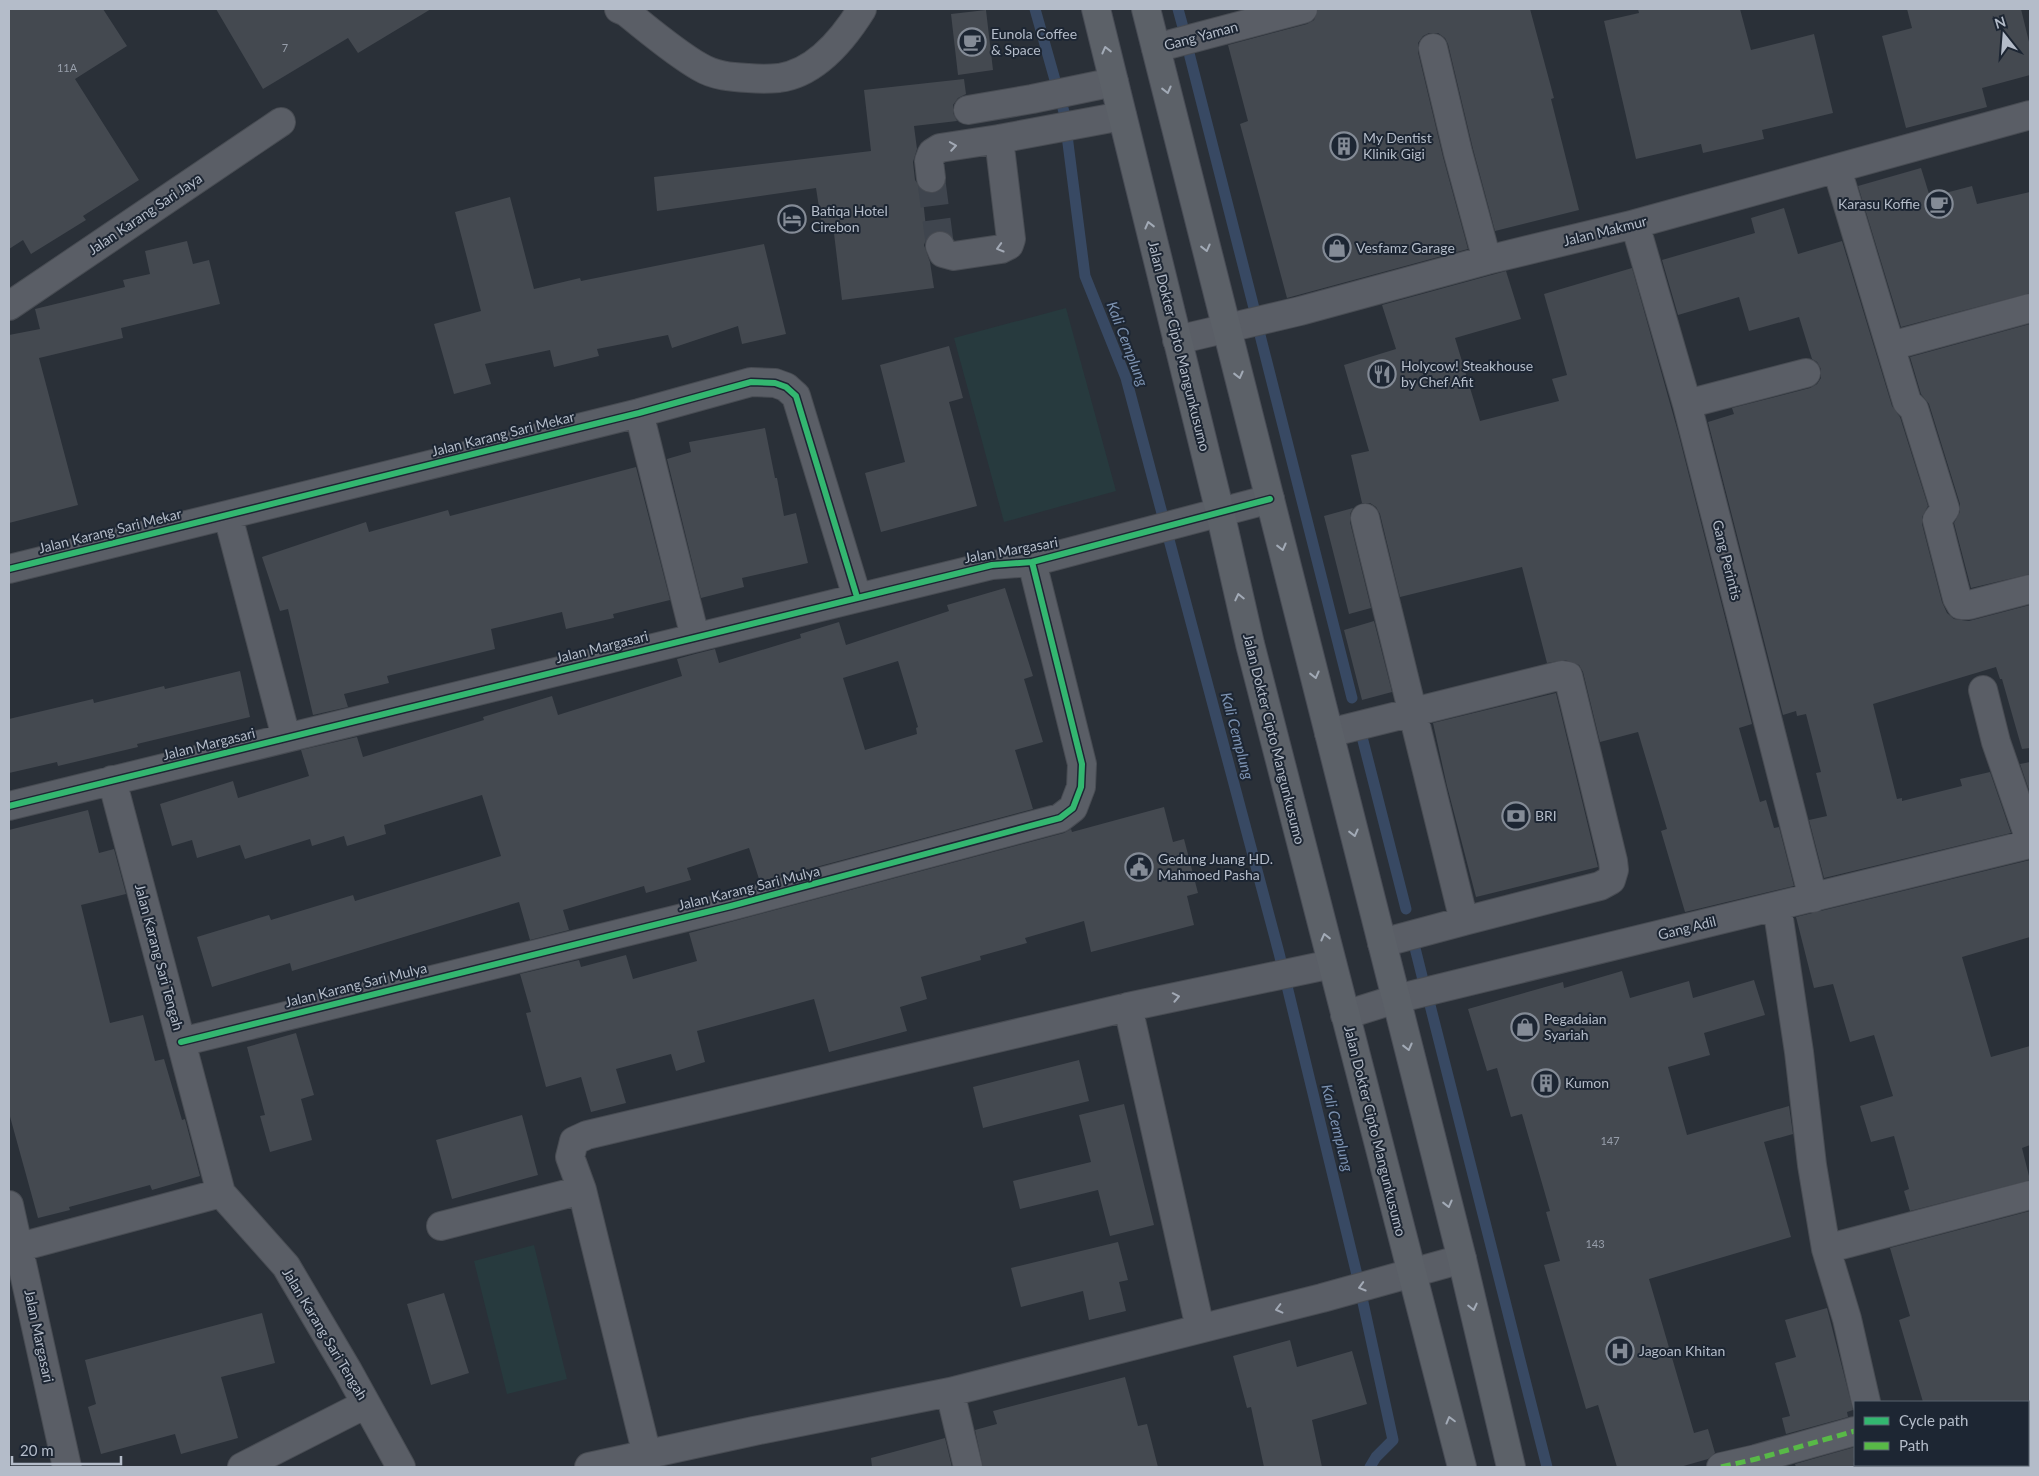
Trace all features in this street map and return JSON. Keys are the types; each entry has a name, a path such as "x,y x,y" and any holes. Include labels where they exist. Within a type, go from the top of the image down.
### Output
{"main road":[{"name":"Jalan Dokter Cipto Mangunkusumo","path":"1096,9 1101,84 1122,116 1177,340 1211,515 1250,644 1332,964 1405,1275 1462,1467"},
{"path":"1146,9 1462,1259 1511,1467"}],"street":[{"path":"625,10 681,55 702,68 724,77 767,79 782,78 805,68 829,53 843,38 862,9"},
{"name":"Gang Yaman","path":"1156,48 1303,9"},
{"path":"1433,48 1458,154 1487,260"},
{"path":"968,110 1032,100 1101,84"},
{"name":"Jalan Makmur","path":"1177,340 1300,311 1487,260 1635,224 2030,115"},
{"path":"931,178 929,161 932,153 940,148 1122,116"},
{"name":"Jalan Karang Sari Jaya","path":"9,306 281,122"},
{"path":"940,246 943,253 954,256 1002,249 1009,245 1011,239 999,139"},
{"path":"1837,168 1907,400 1914,409 1945,509 1937,520 1957,598 1961,605 1969,605 2030,588"},
{"name":"Gang Perintis","path":"1635,224 1687,404 1813,898"},
{"path":"1891,346 2030,308"},
{"path":"1687,404 1806,373"},
{"name":"Jalan Karang Sari Mekar","path":"9,569 639,413 751,382 775,383 786,387 796,396 857,597"},
{"path":"639,413 695,637"},
{"name":"Jalan Margasari","path":"9,806 857,597 992,565 1032,562 1270,500"},
{"path":"228,516 286,738"},
{"path":"1365,518 1464,921"},
{"name":"Jalan Karang Sari Mulya","path":"181,1042 731,906 1060,818 1073,808 1081,787 1082,764 1032,562"},
{"path":"1329,733 1562,675 1568,676 1570,680 1613,861 1614,870 1611,880 1600,886 1382,943"},
{"path":"1983,690 1996,742 2030,840"},
{"name":"Jalan Karang Sari Tengah","path":"112,780 221,1193 286,1266 401,1467"},
{"name":"Gang Adil","path":"1345,1015 1396,999 2030,844"},
{"path":"1777,906 1812,1165 1826,1249 1847,1319 1866,1401"},
{"path":"647,1455 582,1190 570,1157 574,1141 587,1135 1128,1007 1332,964"},
{"path":"1128,1007 1200,1328"},
{"path":"441,1226 582,1190"},
{"path":"14,1249 221,1193"},
{"path":"1826,1249 2030,1195"},
{"name":"Jalan Margasari","path":"9,1206 14,1249 67,1467"},
{"path":"589,1467 754,1431 950,1392 1326,1297 1462,1259"},
{"path":"950,1392 968,1467"},
{"path":"242,1467 366,1404"},
{"path":"1721,1467 1854,1431"}],"green space":[{"path":"1066,308 1116,491 1004,522 954,338"},
{"path":"534,1245 567,1379 507,1394 474,1261"}],"building":[{"path":"9,9 103,9 127,46 75,79 139,180 83,216 86,220 31,254 23,240 9,249"},
{"path":"216,9 431,9 358,53 348,38 263,89"},
{"path":"1318,9 1530,9 1554,98 1551,99 1579,210 1495,231 1448,44 1445,38 1438,33 1429,33 1423,36 1418,43 1418,52 1443,157 1468,249 1287,298 1240,124 1248,121 1228,45 1307,24 1314,20"},
{"path":"1638,9 1740,9 1751,50 1814,34 1833,113 1762,130 1764,139 1703,153 1701,144 1636,159 1604,21 1639,13"},
{"path":"1907,9 2021,9 2030,46 2030,75 1982,88 1987,107 1906,128 1882,36 1912,28"},
{"name":"Eunola Coffee & Space","path":"986,10 993,70 958,75 951,14"},
{"name":"Batiqa Hotel Cirebon","path":"964,79 966,94 958,98 953,105 953,113 957,121 914,126 917,149 913,162 915,180 922,190 927,237 924,245 930,262 934,288 842,300 833,225 822,227 816,188 657,211 654,177 871,151 864,90"},
{"path":"1921,168 1930,197 1972,186 1977,204 2030,192 2030,293 1901,327 1858,186"},
{"path":"510,197 534,289 580,278 581,281 764,244 786,334 742,344 738,326 672,348 668,335 597,349 599,356 554,367 550,350 485,364 491,384 454,394 434,324 481,311 455,212"},
{"path":"1784,208 1798,254 1842,241 1892,406 1900,417 1928,506 1922,517 1922,524 1942,602 1947,613 1954,619 1969,621 2030,605 2030,748 2022,749 2002,679 2000,679 1996,667 1873,704 1897,799 1902,798 1902,801 1962,786 1960,779 1990,772 2011,833 1824,878 1809,820 1827,816 1816,773 1821,772 1806,714 1797,716 1796,711 1783,715 1708,422 1734,414 1732,408 1810,388 1817,384 1821,378 1821,369 1817,362 1812,359 1799,317 1749,331 1739,297 1678,315 1662,260 1755,233 1751,218"},
{"path":"187,241 193,264 209,260 220,304 121,328 123,338 39,358 78,505 9,523 9,335 40,329 35,309 125,287 123,280 150,274 145,251"},
{"path":"1632,268 1678,432 1752,724 1739,728 1760,802 1766,800 1774,828 1779,827 1794,886 1685,912 1661,831 1667,829 1638,732 1600,742 1583,672 1579,665 1565,660 1547,663 1522,567 1400,597 1380,514 1376,507 1370,503 1362,503 1351,455 1369,451 1344,365 1396,349 1382,305 1506,271 1521,319 1455,338 1480,421 1559,401 1552,379 1567,375 1544,294"},
{"path":"2030,324 2030,574 1971,588 1954,523 1960,512 1960,504 1929,404 1921,394 1910,357"},
{"path":"949,346 963,398 949,402 977,506 881,532 865,473 905,462 880,365"},
{"path":"765,428 784,516 796,513 808,563 742,578 744,587 701,598 667,459 691,452 689,442"},
{"path":"636,467 670,600 613,614 614,618 566,629 562,612 491,629 495,649 387,676 389,683 344,694 348,707 313,715 288,609 280,611 262,557 366,522 369,532 448,510 450,516"},
{"path":"1353,508 1350,514 1350,522 1371,608 1349,614 1324,516"},
{"path":"1005,588 1033,676 1024,679 1043,742 1015,750 1033,809 760,882 749,848 687,868 691,880 646,893 644,886 563,910 569,930 530,940 519,902 292,971 290,963 212,987 197,937 269,915 271,920 353,895 355,901 501,856 482,795 384,825 386,834 347,846 344,836 312,846 310,839 245,859 240,845 197,858 192,840 172,846 160,804 233,781 238,798 309,776 301,750 357,737 363,757 484,720 483,717 552,696 558,715 682,676 677,659 715,649 719,663 801,638 800,634 839,622 846,645 949,611 947,605","holes":["898,661 918,727 916,728 917,734 865,750 843,678"]},
{"path":"1374,621 1392,692 1362,700 1344,630"},
{"path":"240,671 250,717 137,744 138,747 58,766 57,762 9,773 9,719 93,699 94,703 164,686 165,689"},
{"name":"BRI","path":"1556,693 1598,867 1476,897 1447,786 1433,723"},
{"path":"2030,762 2030,793 2020,764"},
{"path":"1164,807 1173,842 1184,839 1198,893 1187,896 1194,925 1091,952 1084,921 1025,938 1027,943 980,956 981,960 921,977 927,999 900,1007 907,1031 829,1052 814,999 697,1031 705,1062 676,1071 671,1054 616,1069 626,1103 591,1112 581,1077 546,1087 526,1013 531,1012 520,974 579,960 581,967 626,955 633,979 697,961 689,933 1064,833 1071,829 1072,832"},
{"path":"88,810 99,853 114,849 126,894 81,905 110,1023 143,1015 155,1061 164,1059 182,1120 185,1119 200,1176 152,1190 150,1185 69,1207 70,1210 38,1218 9,1113 9,830"},
{"path":"2030,860 2030,937 1962,957 1991,1057 2030,1046 2030,1145 2022,1148 2030,1180 1910,1211 1904,1191 1909,1189 1894,1136 1871,1142 1860,1106 1893,1096 1874,1035 1850,1042 1833,984 1814,988 1796,917"},
{"path":"1622,971 1630,998 1689,981 1693,998 1754,980 1765,1015 1704,1033 1710,1055 1668,1067 1687,1135 1789,1106 1793,1134 1764,1142 1791,1237 1649,1279 1694,1433 1708,1429 1715,1453 1708,1459 1680,1467 1617,1467 1598,1405 1586,1409 1544,1265 1560,1261 1546,1212 1550,1211 1522,1114 1511,1117 1497,1068 1487,1071 1468,1009 1563,982 1564,988"},
{"path":"296,1033 314,1095 301,1099 312,1140 270,1152 260,1116 265,1115 247,1047"},
{"path":"1079,1060 1089,1101 983,1128 973,1087"},
{"path":"1124,1104 1154,1225 1110,1236 1098,1190 1020,1209 1013,1181 1091,1162 1079,1115"},
{"path":"522,1115 538,1175 452,1199 436,1140"},
{"path":"2030,1211 2030,1402 1923,1401 1899,1320 1910,1316 1890,1248"},
{"path":"1118,1242 1128,1280 1119,1282 1126,1311 1089,1320 1083,1291 1021,1307 1011,1268"},
{"path":"444,1293 469,1373 431,1385 407,1304"},
{"path":"1827,1308 1853,1410 1847,1412 1848,1417 1786,1434 1782,1418 1790,1416 1775,1363 1796,1357 1785,1320"},
{"path":"262,1313 275,1363 221,1377 238,1438 181,1454 175,1434 101,1454 88,1407 96,1404 85,1360"},
{"path":"1290,1340 1297,1367 1352,1351 1367,1404 1312,1420 1322,1467 1264,1467 1251,1407 1247,1408 1233,1356"},
{"path":"1125,1377 1138,1426 1147,1424 1158,1467 983,1467 975,1430 997,1424 993,1411"},
{"path":"945,1438 952,1467 872,1467 871,1458"},
{"path":"1854,1447 1853,1467 1796,1467 1795,1464"}],"waterway":[{"name":"Kali Cemplung","path":"1035,9 1064,112 1085,276 1126,378 1279,953 1357,1275 1393,1440 1376,1457 1370,1467"},
{"path":"1178,9 1184,31"},
{"path":"1189,53 1256,316"},
{"path":"1260,335 1352,698"},
{"path":"1360,729 1406,909"},
{"path":"1412,936 1423,980"},
{"path":"1430,1005 1547,1467"}],"tunnel":[{"path":"931,178 940,246"}],"marked path":[{"path":"1721,1467 1854,1431"}],"cycle path":[{"path":"9,569 639,413 751,382 775,383 786,387 796,396 857,597"},
{"path":"9,806 992,565 1032,562 1270,499"},
{"path":"181,1042 731,906 1060,818 1073,808 1081,787 1082,764 1032,562"}],"place":[{"name":"Eunola Coffee & Space","path":"972,42"},
{"name":"My Dentist Klinik Gigi","path":"1344,146"},
{"name":"Karasu Koffie","path":"1939,204"},
{"name":"Batiqa Hotel Cirebon","path":"792,219"},
{"name":"Vesfamz Garage","path":"1337,248"},
{"name":"Holycow! Steakhouse by Chef Afit","path":"1382,374"},
{"name":"BRI","path":"1516,816"},
{"name":"Gedung Juang HD. Mahmoed Pasha","path":"1139,867"},
{"name":"Pegadaian Syariah","path":"1525,1027"},
{"name":"Kumon","path":"1546,1083"},
{"name":"Jagoan Khitan","path":"1620,1351"}]}
